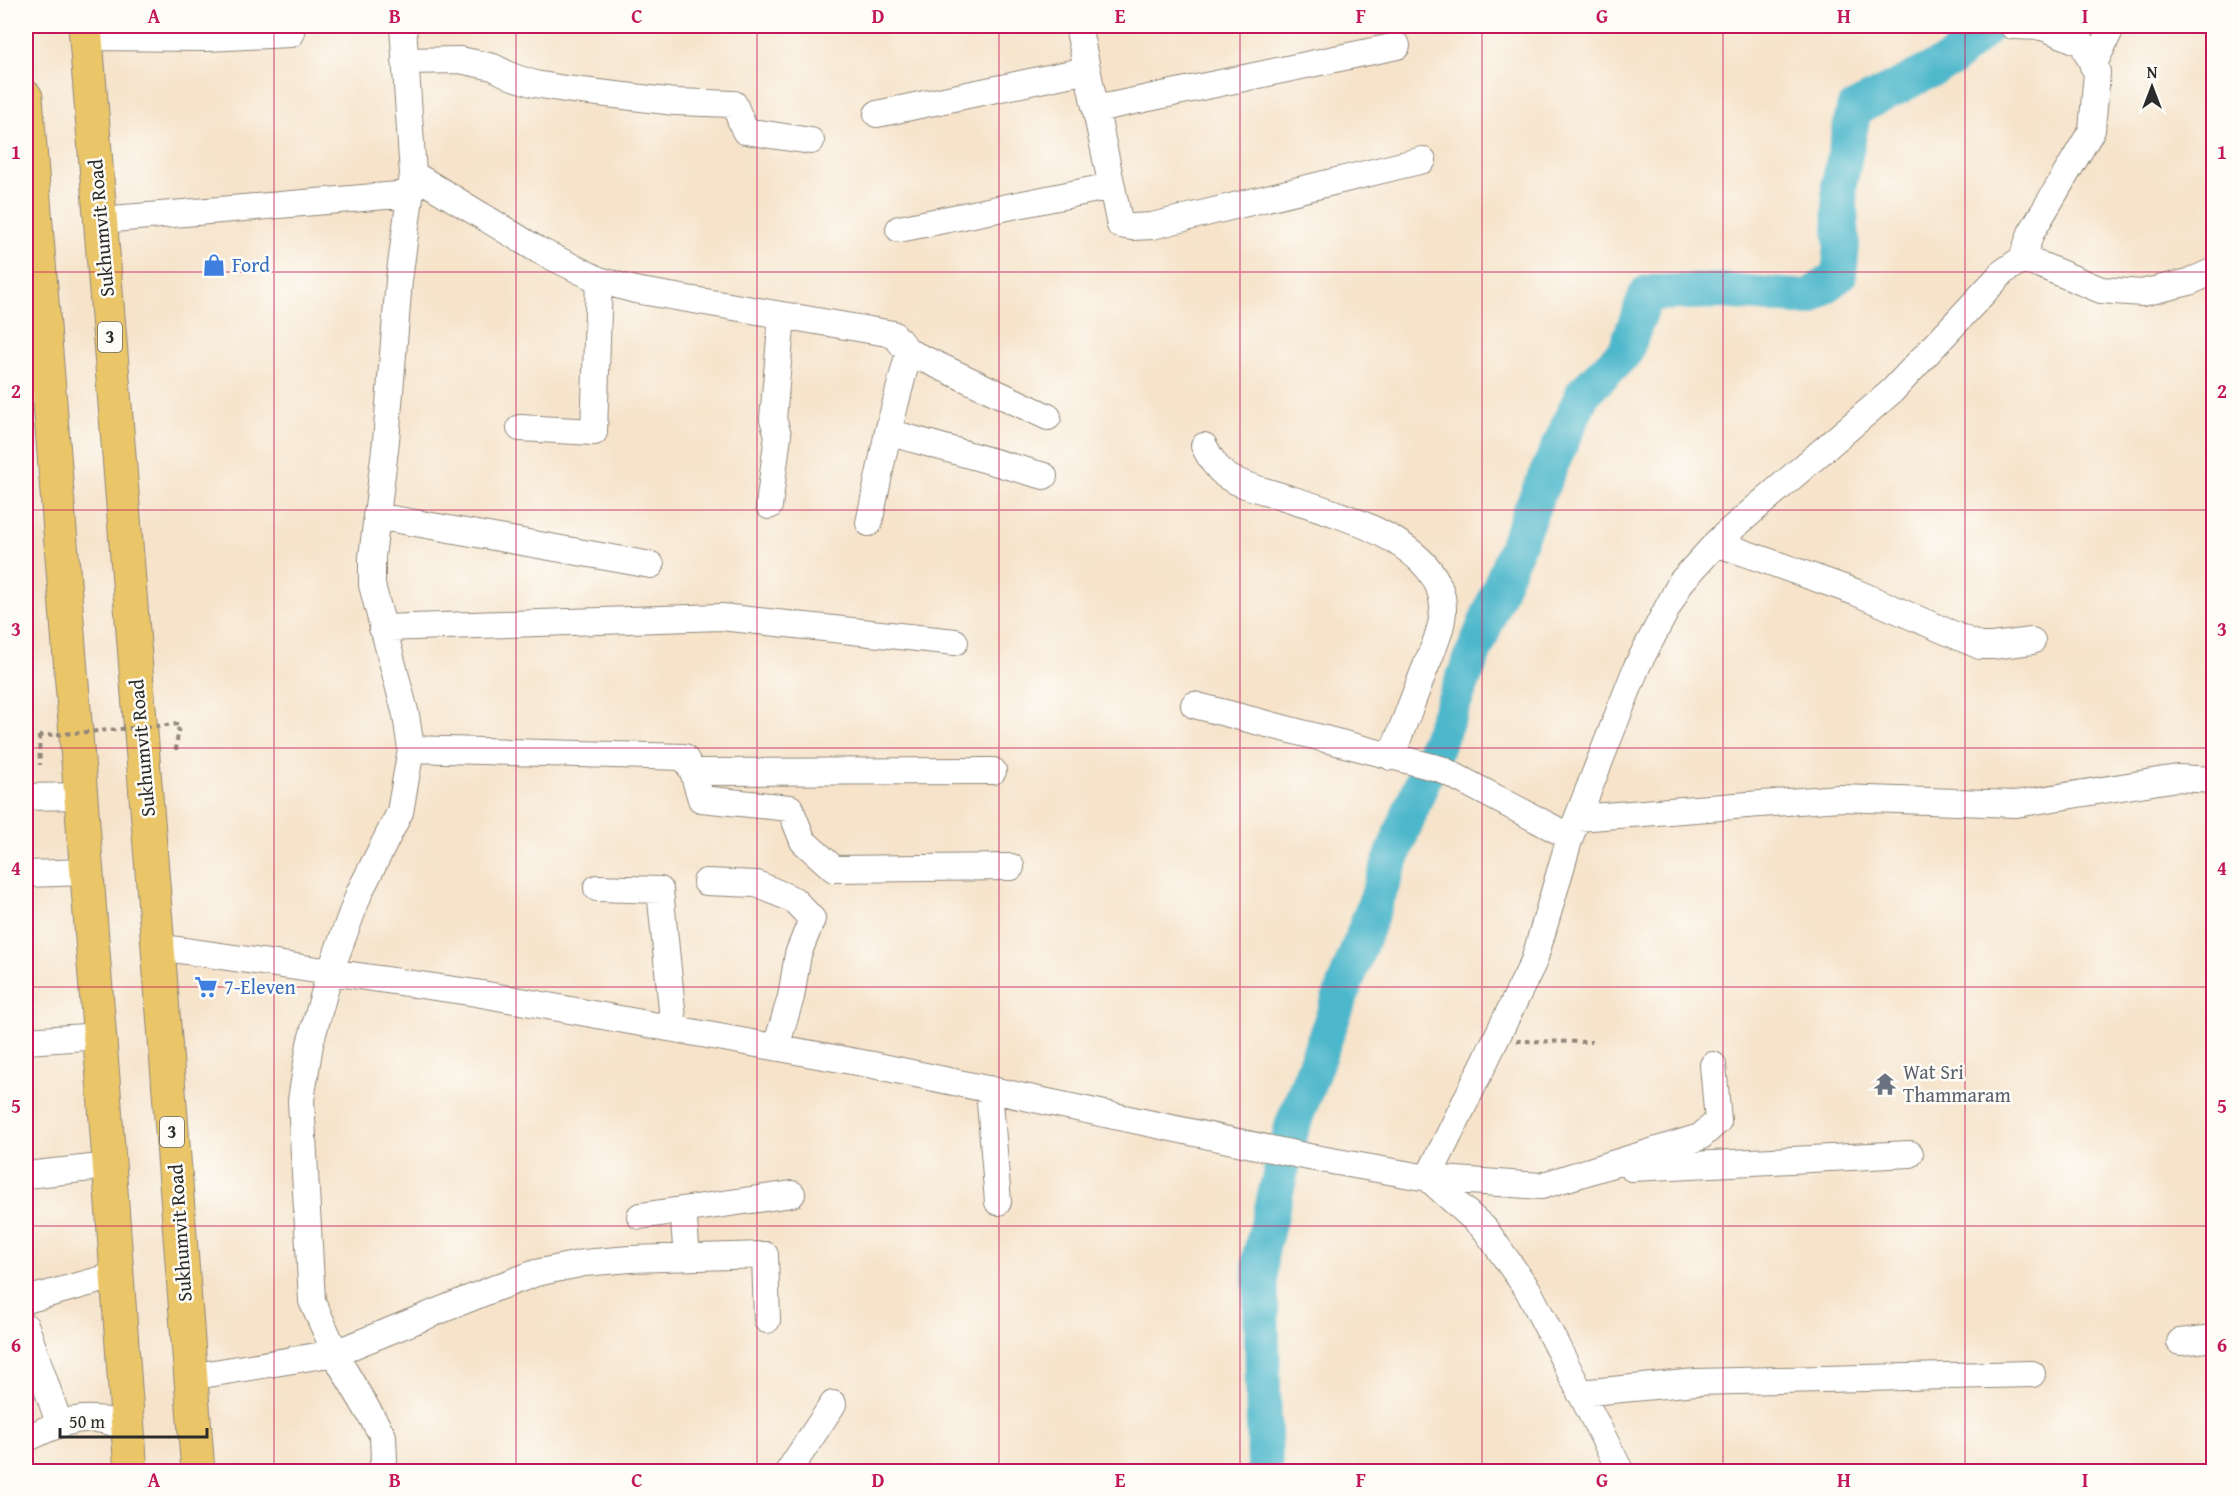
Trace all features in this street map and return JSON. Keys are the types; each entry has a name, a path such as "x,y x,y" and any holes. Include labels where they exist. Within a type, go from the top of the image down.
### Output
{"highway":[{"name":"Sukhumvit Road","path":"86,31 198,1472"},
{"path":"26,98 37,388 81,796 131,1472"}],"street":[{"path":"381,1472 384,1460 383,1436 335,1353 312,1301 301,1100 310,1044 330,972 360,891 400,812 411,749 406,715 372,585 372,557 386,441 399,280 412,184 403,26"},
{"path":"1078,26 1120,225 1152,226 1423,160"},
{"path":"1428,1178 1534,961 1574,827 1637,666 1681,582 1716,543 1892,391 2003,273 2022,259 2031,233 2092,130 2097,72 2082,43 2043,27 2013,26"},
{"path":"2093,66 2112,26"},
{"path":"86,31 206,39 291,34"},
{"path":"1096,109 1397,46"},
{"path":"405,61 460,60 493,67 535,84 565,89 675,102 734,104 745,131 811,141"},
{"path":"877,114 1087,70"},
{"path":"101,220 412,184 599,280 636,290 893,334 909,352 1048,417"},
{"path":"898,229 1112,186"},
{"path":"2022,259 2101,290 2142,293 2189,282 2214,271"},
{"path":"520,428 594,432 599,280"},
{"path":"769,506 778,435 773,419 782,316"},
{"path":"869,523 888,432 909,352"},
{"path":"888,432 1044,476"},
{"path":"1204,446 1212,462 1225,475 1243,484 1327,511 1388,537 1411,550 1429,570 1438,585 1443,608 1438,635 1402,759"},
{"path":"376,516 651,565"},
{"path":"1716,543 1855,592 1980,646 2032,641"},
{"path":"382,628 721,617 955,642"},
{"path":"1194,705 1441,769 1574,827 1839,798 2016,804 2177,778 2214,780"},
{"path":"411,749 684,756 693,772 702,799 790,808 803,840 834,869 1011,867"},
{"path":"693,772 993,771"},
{"path":"26,797 81,796"},
{"path":"26,874 87,872"},
{"path":"706,882 757,884 794,900 812,919 798,954 790,997 776,1047"},
{"path":"597,888 660,890 674,1029"},
{"path":"158,947 476,993 776,1047 873,1065 1309,1157 1428,1178 1541,1186 1700,1137 1719,1121 1713,1065"},
{"path":"26,1041 100,1036"},
{"path":"989,1089 998,1202"},
{"path":"1593,1170 1910,1154"},
{"path":"26,1175 110,1166"},
{"path":"1428,1178 1485,1229 1528,1290 1622,1472"},
{"path":"640,1216 792,1194"},
{"path":"683,1210 687,1257"},
{"path":"190,1377 335,1353 536,1273 584,1263 765,1255 766,1320"},
{"path":"26,1300 118,1275"},
{"path":"26,1327 59,1423"},
{"path":"2180,1342 2214,1338"},
{"path":"1580,1393 1696,1382 2032,1374"},
{"path":"788,1472 832,1404"},
{"path":"26,1439 59,1423 93,1418 114,1421 128,1430"}],"path":[{"path":"40,765 39,736 179,724 176,750"},
{"path":"1494,1041 1592,1042"}],"waterway":[{"path":"1265,1472 1260,1256 1292,1127 1397,844 1533,505 1583,393 1625,352 1647,293 1723,291 1808,298 1839,275 1842,245 1839,185 1854,109 1951,60 1988,26"}],"place":[{"name":"Ford","path":"214,265"},
{"name":"7-Eleven","path":"206,987"},
{"name":"Wat Sri Thammaram","path":"1885,1084"}]}
